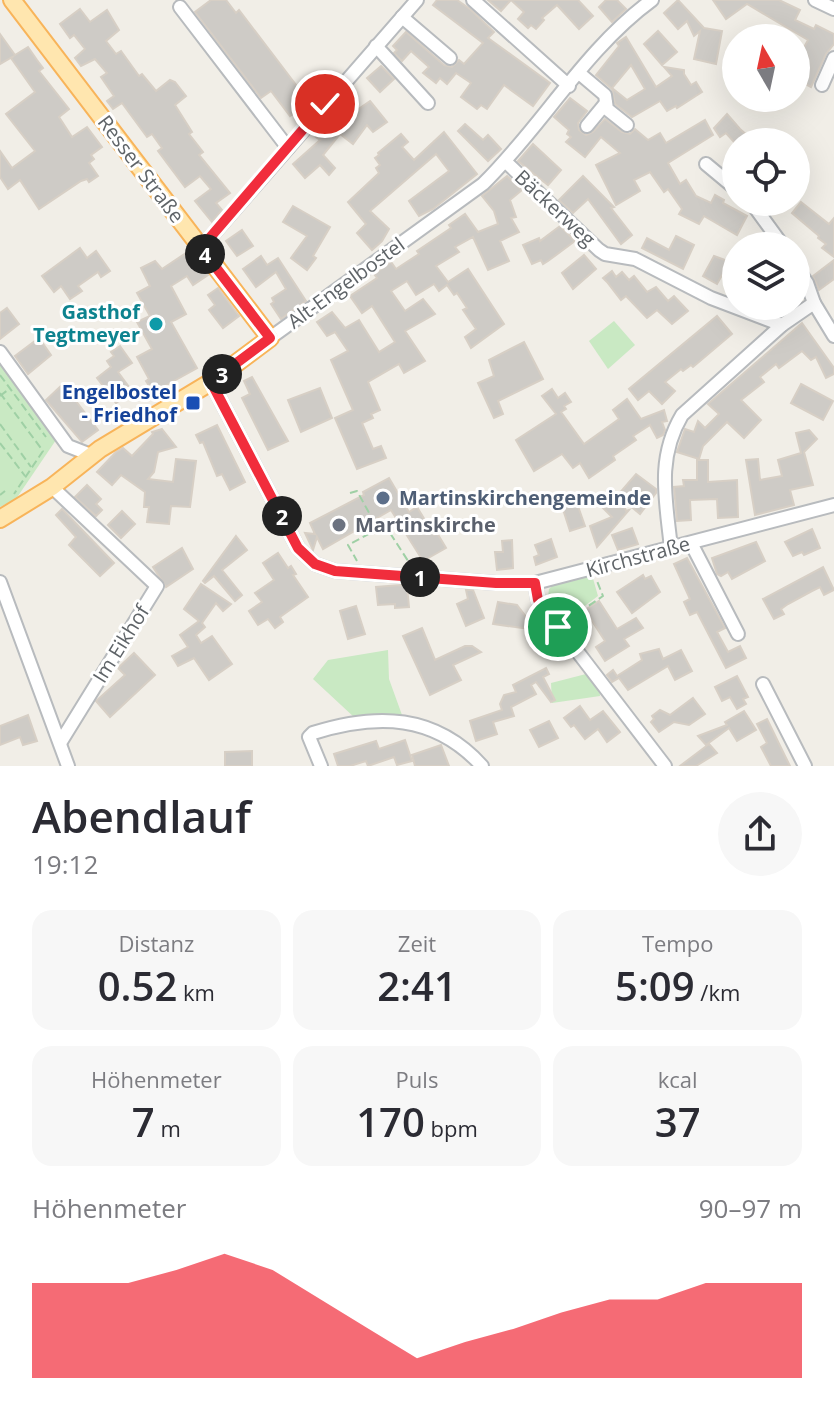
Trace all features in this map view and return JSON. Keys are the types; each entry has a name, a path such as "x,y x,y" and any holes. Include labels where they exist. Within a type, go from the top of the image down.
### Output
{"main road":[{"name":"Resser Straße","path":"12,0 270,338"},
{"name":"Alt-Engelbostel","path":"0,519 52,487 91,455 211,382 270,338"}],"street":[{"path":"201,248 417,0"},
{"path":"473,0 569,86"},
{"name":"Alt-Engelbostel","path":"270,338 483,184 506,162 621,25 652,0"},
{"path":"815,0 834,9"},
{"path":"180,7 288,148"},
{"path":"402,17 450,58"},
{"path":"376,46 428,103"},
{"path":"822,85 834,58"},
{"path":"579,73 605,95 607,109 627,125"},
{"path":"587,126 606,103"},
{"name":"Bäckerweg","path":"506,162 605,254 635,259 711,298 782,325"},
{"path":"706,164 722,177"},
{"path":"810,292 834,336"},
{"path":"671,548 664,469 672,432 696,400 782,325 814,303"},
{"path":"0,352 68,446 91,455"},
{"name":"Kirchstraße","path":"211,382 298,548 325,569 496,583 535,583 834,505"},
{"name":"Im Eikhof","path":"52,487 157,586 60,743"},
{"path":"691,543 738,634"},
{"path":"0,582 68,766"},
{"path":"535,583 538,600 665,766"},
{"path":"763,684 805,766"},
{"path":"321,766 310,744 309,737 313,733 383,720 419,724 447,735 482,766"}],"path":[{"path":"0,375 49,441 11,499"},
{"path":"10,388 1,395 43,451"},
{"path":"0,424 32,468"},
{"path":"0,443 26,477"},
{"path":"0,495 5,491"},
{"path":"350,493 357,491 378,529 390,533 419,577"},
{"path":"363,573 348,545 378,529"},
{"path":"558,627 603,596 594,568"}],"green space":[{"path":"614,321 635,345 608,369 589,341"},
{"path":"0,357 58,437 16,499 0,507"},
{"path":"592,575 598,596 574,614 560,599 552,604 548,597 549,589 554,584"},
{"path":"388,650 389,679 402,715 355,718 313,679 328,660"},
{"path":"586,674 599,683 600,696 552,703 551,683"}],"building":[{"path":"211,0 226,0 236,13 239,10 309,102 290,116 271,91 261,98 195,12"},
{"path":"437,0 457,0 470,9 494,32 488,38 550,83 533,106 504,85 487,109 481,105 477,109 461,97 471,83 456,73 447,84 440,78 436,83 423,73 429,67 411,51 402,61 394,53 397,50 393,46 406,32 444,65 452,67 459,60 464,64 483,43 433,5"},
{"path":"488,0 511,0 501,11"},
{"path":"511,0 578,0 593,16 579,29 557,5 542,18 544,20 536,29 531,25 528,28 518,19 524,12"},
{"path":"606,0 617,0 626,9 612,22 599,7"},
{"path":"678,0 704,28 722,31 716,64 694,59 700,31 694,36 687,21 678,29 664,13"},
{"path":"713,0 779,0 800,10 795,20 803,24 781,24 747,4 726,19"},
{"path":"80,9 90,22 107,10 119,30 106,41 116,54 121,51 139,76 142,74 156,91 170,80 186,96 175,105 192,132 189,134 203,152 199,155 230,193 216,203 222,210 212,222 195,201 211,189 200,176 185,187 158,151 162,148 152,134 147,137 122,103 113,109 107,101 114,96 101,77 107,73 95,59 81,66 75,58 85,49 74,35 70,38 60,24"},
{"path":"816,25 834,34 834,44 811,87 810,27 814,29"},
{"path":"658,31 677,52 662,65 644,44"},
{"path":"0,34 15,55 28,47 43,68 39,71 69,109 59,117 72,137 87,127 102,147 91,155 94,159 89,163 98,176 89,182 87,179 81,181 39,209 20,180 8,189 0,177 0,151 12,168 35,151 6,114 35,92 11,58 14,56 0,64"},
{"path":"626,37 656,87 672,76 664,67 684,70 691,85 696,82 702,92 677,108 667,111 660,101 632,117 615,104 612,89 596,75 619,46 617,43","holes":["631,65 645,89 627,100 612,88"]},
{"path":"381,66 394,79 380,92 367,78"},
{"path":"570,98 587,111 578,123 579,130 586,135 605,119 622,132 630,134 635,129 648,140 660,133 666,143 705,120 713,135 668,163 680,184 686,180 696,196 711,203 715,195 722,199 722,216 747,216 739,232 732,232 704,216 699,224 679,214 682,209 668,189 664,192 650,172 634,180 640,191 616,205 596,165 620,153 601,137 585,157 566,142 571,137 567,134 569,130 554,117"},
{"path":"370,101 387,122 373,132 367,125 353,144 340,134 323,155 335,168 329,175 320,165 305,178 293,164 320,140 316,137 335,115 343,109 346,114 355,108 357,110"},
{"path":"727,114 739,128 722,128 720,137 714,128"},
{"path":"465,124 483,140 488,135 501,149 488,161 458,131"},
{"path":"444,132 477,174 433,209 419,216 409,201 449,171 436,154 370,211 389,229 372,250 357,233 366,224 348,202 379,173 376,168 380,165 375,158 401,134 408,142 402,147 414,160"},
{"path":"533,144 561,170 548,185 518,161"},
{"path":"507,176 522,190 510,200 516,217 511,218 519,232 500,241 509,261 488,270 473,237 455,247 459,252 436,266 448,282 468,269 504,324 471,348 465,337 476,329 463,310 467,308 447,285 439,291 434,284 416,295 407,281 391,291 405,311 423,299 435,314 405,331 425,361 404,373 399,364 368,382 380,410 362,423 373,449 381,446 386,458 357,469 335,418 353,410 331,360 348,351 335,332 327,336 317,322 332,312 345,328 359,320 379,352 395,342 372,306 362,313 350,296 377,278 374,274 391,262 396,269 419,254 417,251 451,228 449,225 465,214 478,232 498,224 494,211 482,196"},
{"path":"583,176 614,207 611,208 632,235 621,244 588,199 573,213 559,200"},
{"path":"293,206 330,227 307,270 291,258 307,236 283,222"},
{"path":"810,209 829,224 834,218 834,257 822,248 826,244 796,216 810,216"},
{"path":"560,226 575,241 543,264 541,260 532,264 523,245 539,238 540,241"},
{"path":"242,230 253,246 237,256 226,241"},
{"path":"676,236 694,245 683,269 642,248 647,238 669,250"},
{"path":"80,248 87,258 96,251 110,271 101,277 98,272 78,286 82,291 70,299 61,286 54,292 42,276"},
{"name":"Gasthof Tegtmeyer","path":"189,251 208,275 193,285 187,276 171,286 186,314 171,322 197,368 163,387 166,392 157,398 146,381 149,379 137,357 152,349 137,322 150,316 137,293 150,286 141,268 155,261 162,269"},
{"path":"584,255 596,269 573,289 562,273"},
{"path":"261,256 267,265 278,258 306,301 281,319 271,304 274,302 272,298 286,289 276,272 256,287 243,269"},
{"path":"714,256 722,259 722,275 717,284 703,276"},
{"path":"834,260 834,279 819,290 813,276"},
{"path":"612,271 616,277 622,272 629,280 634,276 647,292 656,287 668,301 674,296 688,311 672,324 657,310 647,318 626,296 621,300 603,278"},
{"path":"218,288 239,316 223,328 209,310 215,305 208,295"},
{"path":"7,308 19,324 0,339 0,313"},
{"path":"717,316 732,334 693,367 681,369 665,382 675,391 662,404 649,391 638,400 629,389"},
{"path":"802,323 834,368 834,374 826,378 816,357 811,360 802,351 779,368 776,364 760,377 764,382 741,400 761,420 744,438 727,422 703,446 699,459 677,452 685,429 694,432 698,421 705,428 719,414 708,404"},
{"path":"39,338 51,355 28,374 15,356"},
{"path":"524,342 543,379 498,401 503,414 494,418 478,383 494,376 489,360"},
{"path":"120,346 132,363 118,372 132,391 116,403 97,378 111,367 107,361 114,356 111,352"},
{"path":"252,377 288,441 268,450 242,398 250,394 244,381"},
{"path":"63,384 98,430 82,442 46,400"},
{"path":"801,384 833,401 823,420 791,403"},
{"path":"320,388 332,418 301,432 288,400"},
{"path":"552,389 558,398 565,393 571,402 561,412 584,444 619,419 613,410 627,399 641,419 664,410 667,421 662,422 665,430 657,438 650,425 633,436 636,440 613,456 615,460 589,478 580,463 573,468 562,454 534,471 516,440 556,414 542,396"},
{"path":"217,425 245,482 230,490 222,474 217,476 203,442 200,443 196,435"},
{"path":"162,429 176,447 158,452 154,472 148,479 173,482 176,459 196,461 190,507 171,506 169,524 147,522 149,507 144,507 145,492 121,475 112,485 97,472 116,452 123,448 132,456 152,432"},
{"path":"809,430 817,439 804,452 813,485 790,490 794,505 755,515 746,460 758,459 760,480 782,476 778,460 801,453 796,433"},
{"path":"697,460 708,460 708,482 737,480 738,517 718,518 717,499 690,500 691,520 677,521 674,487 684,486 683,480 697,480"},
{"path":"636,474 656,489 656,493 640,514 622,499 626,511 629,510 597,547 590,526 612,517 602,507 614,493 618,495"},
{"path":"389,478 409,512 417,507 446,548 423,561 391,510 323,549 317,537 313,550 305,533 315,534 310,523"},
{"path":"87,485 101,499 96,504 102,510 96,516 75,497"},
{"path":"574,495 585,526 570,531 560,500"},
{"path":"62,509 114,563 100,576 69,545 76,537 56,515"},
{"path":"122,511 135,524 121,538 108,525"},
{"path":"632,528 638,544 618,550 612,535"},
{"path":"812,529 820,548 793,556 785,542"},
{"path":"236,536 247,550 222,570 242,595 235,601 214,576 205,583 203,581"},
{"path":"551,539 557,557 536,565 534,557 539,555 535,545"},
{"path":"512,540 513,568 497,570 495,552 503,552 502,541"},
{"path":"756,542 765,561 732,579 728,572 721,576 717,574 712,558"},
{"path":"182,548 193,569 166,587 153,567"},
{"path":"278,553 288,568 291,566 296,574 293,575 308,597 280,617 283,622 275,628 268,619 258,625 249,611 262,602 255,593 274,580 263,563"},
{"path":"687,558 725,628 717,632 728,652 740,646 746,658 726,668 697,612 690,615 684,602 690,599 674,564"},
{"path":"823,567 834,590 824,595 820,587 788,604 781,609 784,614 774,619 763,599"},
{"path":"643,575 645,579 651,576 660,592 632,613 617,592"},
{"path":"201,584 231,604 223,611 216,603 202,623 205,627 196,635 201,643 212,636 232,664 209,680 194,658 178,666 172,656 188,647 180,635 199,621 184,609"},
{"path":"407,586 409,607 378,605 376,587"},
{"path":"466,590 473,590 484,618 466,626 457,604 468,599"},
{"path":"599,601 617,629 636,618 643,628 624,639 629,646 605,661 596,647 605,641 585,610"},
{"path":"498,602 517,605 536,630 493,624"},
{"path":"356,606 365,634 348,639 340,611"},
{"path":"422,628 435,660 465,646 472,646 481,652 453,665 461,680 430,695 403,636"},
{"path":"659,649 663,659 681,650 692,671 675,680 668,666 628,690 619,678 612,682 607,675 613,670 617,676 642,660 640,654"},
{"path":"134,653 155,675 110,717 96,701 125,675 118,668"},
{"path":"546,668 549,674 543,677 555,700 551,702 536,682 531,685 536,694 511,707 514,716 493,722 497,734 476,741 470,721 502,710 500,704 504,695 516,692 513,685"},
{"path":"737,676 748,697 743,699 746,704 737,709 730,697 722,701 715,687"},
{"path":"693,698 705,714 689,725 674,722 659,732 651,722 654,719 652,716 660,710 670,715"},
{"path":"580,706 590,720 603,711 620,732 607,742 598,729 585,739 564,718"},
{"path":"744,711 756,730 737,741 729,728 706,745 698,736 727,725 725,722"},
{"path":"28,715 37,741 23,745 20,737 0,745 0,726"},
{"path":"767,719 790,766 771,766 761,747 767,743 757,724"},
{"path":"549,721 558,738 539,747 530,730"},
{"path":"405,740 412,761 397,765 394,757 368,766 366,761 338,766 334,754 376,741 379,749"},
{"path":"709,744 717,753 696,766 680,766"},
{"path":"441,745 449,766 415,766 412,755"},
{"path":"252,751 252,766 225,766 225,752"}],"place":[{"name":"Gasthof Tegtmeyer","path":"156,324"},
{"name":"Engelbostel - Friedhof","path":"193,403"},
{"name":"Martinskirchengemeinde","path":"383,498"},
{"name":"Martinskirche","path":"339,525"}],"route":[{"path":"325,104 201,248 270,338 211,382 298,548 315,564 335,571 535,583 538,600 558,627"}]}
